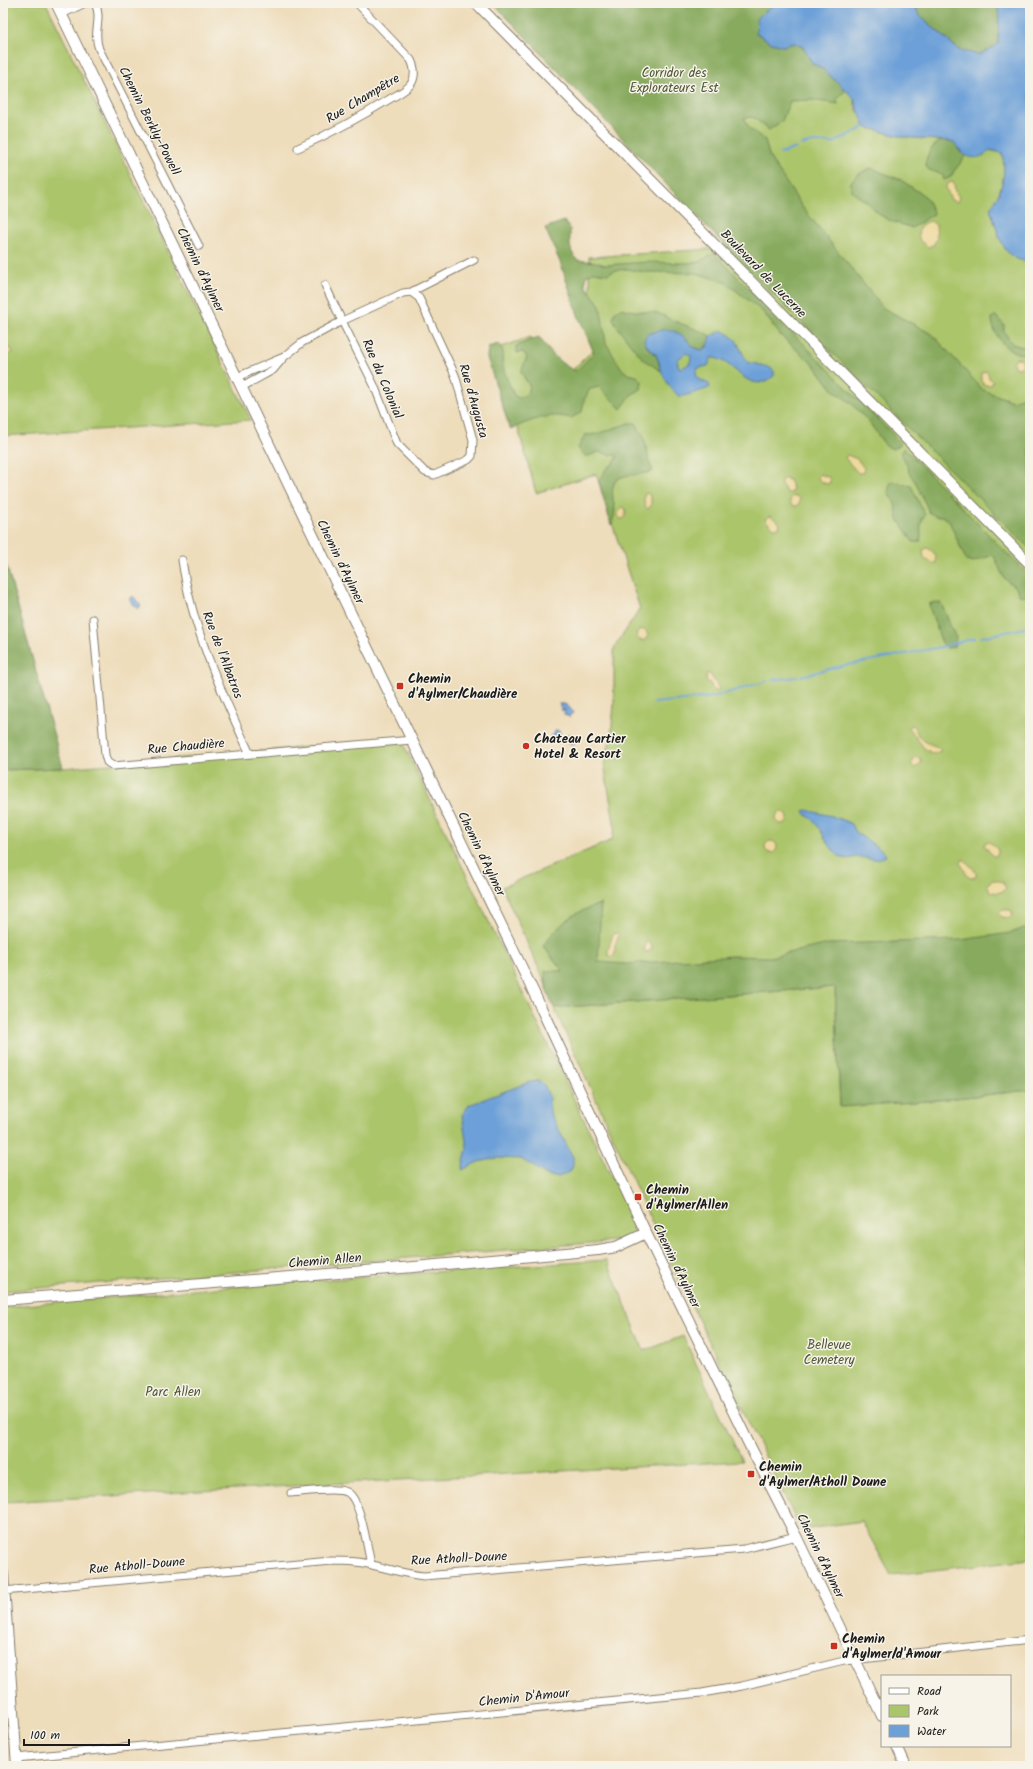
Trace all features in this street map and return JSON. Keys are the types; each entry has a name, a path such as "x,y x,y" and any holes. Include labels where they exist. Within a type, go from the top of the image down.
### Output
{"main road":[{"name":"Chemin d'Aylmer","path":"56,3 535,995 646,1233 748,1442 796,1536 881,1714"},
{"name":"Boulevard de Lucerne","path":"476,3 1030,564"},
{"name":"Chemin Allen","path":"3,1300 414,1267 598,1250 616,1247 646,1233"},
{"path":"3,1573 16,1762"},
{"path":"897,1747 906,1766"}],"street":[{"path":"62,14 85,3"},
{"name":"Chemin Berkly-Powell","path":"95,3 99,12 96,32 99,49 199,246"},
{"name":"Rue Champêtre","path":"298,148 341,127 376,107 405,89 413,79 415,70 411,60 357,3"},
{"path":"242,387 273,370 284,357 303,342 342,321 403,293 411,292 474,260"},
{"name":"Rue du Colonial","path":"325,285 374,385 397,444 429,474"},
{"name":"Rue d'Augusta","path":"411,292 419,298 452,367 473,447 472,456 468,460 438,474 429,474"},
{"path":"237,377 284,357"},
{"name":"Rue de l'Albatros","path":"182,560 188,597 203,645 219,686 250,754"},
{"name":"Rue Chaudière","path":"93,619 107,762 113,766 412,740"},
{"path":"291,1494 336,1490 347,1492 354,1497 360,1510 371,1564"},
{"name":"Rue Atholl-Doune","path":"4,1591 331,1561 353,1561 371,1564 405,1574 430,1576 744,1549 796,1536"},
{"name":"Chemin D'Amour","path":"16,1762 702,1693 742,1686 800,1671 855,1660 1030,1640"}],"green space":[{"path":"3,3 46,3 251,420 3,436"},
{"name":"Corridor des Explorateurs Est","path":"493,3 782,3 772,6 756,33 772,43 783,46 794,43 803,47 812,63 824,70 846,90 837,99 838,104 811,100 790,101 782,121 769,130 753,117 744,118 749,128 765,140 770,158 803,208 883,308 932,334 983,390 1012,401 1030,395 1030,549 727,248"},
{"path":"913,3 997,3 999,15 998,44 979,55 959,50 920,16"},
{"path":"837,81 853,97 857,111 882,132 903,137 948,141 984,156 990,150 1002,153 1004,175 998,196 990,209 999,235 1030,261 1030,943 547,987 502,887 612,840 615,828 604,764 611,737 614,704 614,648 640,609 596,474 536,493 496,349 530,337 565,377 593,350 589,257 727,248 725,180 749,97"},
{"path":"942,140 954,142 960,152 965,155 951,177 944,180 942,174 929,170 925,165 930,150"},
{"path":"871,168 901,180 926,197 934,214 912,228 888,220 881,216 851,189 852,181 858,175"},
{"path":"564,221 570,228 571,249 577,260 596,262 605,265 647,262 685,263 699,262 714,253 901,443 893,449 886,446 868,421 851,403 834,391 815,366 781,336 762,311 725,282 696,273 644,272 627,269 613,271 608,274 593,272 587,275 585,285 600,305 606,343 622,369 628,374 637,376 642,381 641,389 631,395 621,409 599,387 590,389 584,400 582,412 571,418 554,416 540,418 510,429 487,358 488,347 499,344 503,351 502,357 505,374 514,395 518,398 526,395 530,387 521,372 527,357 523,352 517,353 516,346 539,337 560,361 576,371 594,353 578,315 560,262 545,228"},
{"path":"621,308 661,314 711,336 710,343 702,350 693,347 686,338 646,346 657,357 661,371 644,360 616,325 613,318 615,312"},
{"path":"995,315 1004,325 1004,331 1012,344 1023,347 1030,339 1030,353 1016,353 999,339 993,325 992,318"},
{"path":"629,423 636,423 644,437 649,462 653,471 622,477 615,482 612,492 615,511 611,525 599,482 606,469 614,463 618,456 598,452 586,457 578,448 585,435 597,434"},
{"path":"904,448 1030,577 1030,599 1027,596 1019,595 1015,587 1005,579 993,555 973,562 966,560 949,521 943,516 935,516 929,512 901,454"},
{"path":"891,481 911,486 925,515 921,523 920,542 913,542 898,519 895,504 888,492"},
{"path":"3,553 63,768 3,770"},
{"path":"935,602 941,603 956,638 954,647 947,648 942,643 929,604"},
{"path":"401,739 637,1230 628,1240 3,1291 3,770 63,768"},
{"path":"601,904 598,962 626,964 733,956 770,957 829,944 960,940 1011,933 1030,926 1030,1090 928,1101 840,1107 835,987 554,1008 546,988 545,971 563,971 543,946 555,931 568,919 591,907"},
{"name":"Bellevue Cemetery","path":"835,987 840,1106 928,1101 1030,1090 1030,1559 891,1575 861,1521 801,1530 665,1251 554,1008"},
{"name":"Parc Allen","path":"607,1260 644,1351 683,1336 742,1461 4,1502 3,1307 249,1285"}],"sand":[{"path":"952,182 954,183 955,191 959,197 957,202 951,200 946,188 947,184"},
{"path":"931,221 936,225 937,239 933,245 928,247 920,241 918,234 920,228 924,224"},
{"path":"3,313 6,314 8,319 8,327 5,329 3,329"},
{"path":"3,347 11,349 13,353 3,356"},
{"path":"1018,358 1023,363 1018,368 1013,363"},
{"path":"987,371 989,378 993,381 991,385 984,385 981,380 981,373"},
{"path":"847,455 857,459 864,468 863,473 858,473 845,458"},
{"path":"820,474 830,478 830,483 826,484 819,480 818,476"},
{"path":"785,478 789,480 793,489 791,493 787,493 781,484 781,480"},
{"path":"648,493 651,498 651,505 648,509 645,506 644,500 645,494"},
{"path":"793,496 797,496 799,497 799,505 793,506 790,503 790,499"},
{"path":"623,507 626,510 625,517 623,519 617,516"},
{"path":"770,516 779,522 780,527 774,528 767,522 765,519"},
{"path":"927,548 934,554 936,564 924,559 923,550"},
{"path":"642,629 646,631 648,635 646,639 642,641 638,639 636,635 638,631"},
{"path":"707,673 710,674 719,688 717,691 713,690 710,683 706,681"},
{"path":"911,725 914,727 922,740 937,747 941,751 933,754 924,748 909,728"},
{"path":"916,757 921,758 921,764 915,768 911,764"},
{"path":"780,812 784,812 788,818 784,824 780,824 776,820 776,816"},
{"path":"769,841 773,841 777,847 773,853 769,853 765,849 765,845"},
{"path":"986,842 995,847 998,852 996,856 993,856 984,845"},
{"path":"962,860 965,860 976,872 976,876 972,878 968,877 961,864"},
{"path":"993,880 1003,882 1006,888 996,893 990,891 987,884"},
{"path":"1002,910 1011,910 1013,915 1009,918 1002,917 999,914"},
{"path":"617,933 619,935 615,945 615,955 611,957 608,955 608,950 613,934"},
{"path":"646,941 652,945 652,949 648,952 644,951"}],"water":[{"path":"782,3 913,3 920,16 959,50 979,55 998,44 999,15 997,3 1030,3 1030,261 1020,260 1012,256 1007,251 1002,244 990,209 998,196 1004,175 1002,153 990,150 980,157 973,158 962,153 954,142 903,137 865,127 853,97 824,70 812,63 803,47 794,43 783,46 772,43 756,33 757,18 772,6"},
{"path":"666,329 671,330 686,339 693,347 702,350 708,346 711,336 723,330 736,340 747,362 769,367 774,371 774,376 764,382 756,383 748,380 719,359 711,358 708,366 698,368 696,373 698,379 709,384 710,387 681,397 669,385 662,374 656,355 645,343 644,340 647,334","holes":["686,353 691,356 690,363 682,368 679,367 677,360"]},
{"path":"133,596 141,606 137,609 129,599"},
{"path":"559,704 564,704 569,707 573,713 569,716 570,717 564,715 565,709 562,711"},
{"path":"556,730 559,731 561,736 558,739 553,740 550,736 554,734"},
{"path":"567,734 575,736 574,745 569,743 568,740 564,741"},
{"path":"806,810 832,816 850,823 857,833 884,852 886,856 875,859 859,857 845,859 839,856 831,848 814,820 805,813 804,811"},
{"path":"539,1081 545,1086 549,1097 550,1113 573,1157 573,1166 570,1172 558,1177 550,1177 521,1159 497,1158 478,1162 462,1170 467,1148 462,1115 469,1105 529,1082"}],"waterway":[{"path":"801,145 813,142 833,143 865,127"},
{"path":"780,154 796,148"},
{"path":"981,637 1030,627"},
{"path":"801,676 837,667 941,647 975,638"},
{"path":"772,680 797,677"},
{"path":"654,703 713,697 767,681"}],"place":[{"name":"Chemin d'Aylmer/Chaudière","path":"400,686"},
{"name":"Chateau Cartier Hotel & Resort","path":"526,746"},
{"name":"Chemin d'Aylmer/Allen","path":"638,1197"},
{"name":"Chemin d'Aylmer/Atholl Doune","path":"751,1474"},
{"name":"Chemin d'Aylmer/d'Amour","path":"834,1646"}]}
